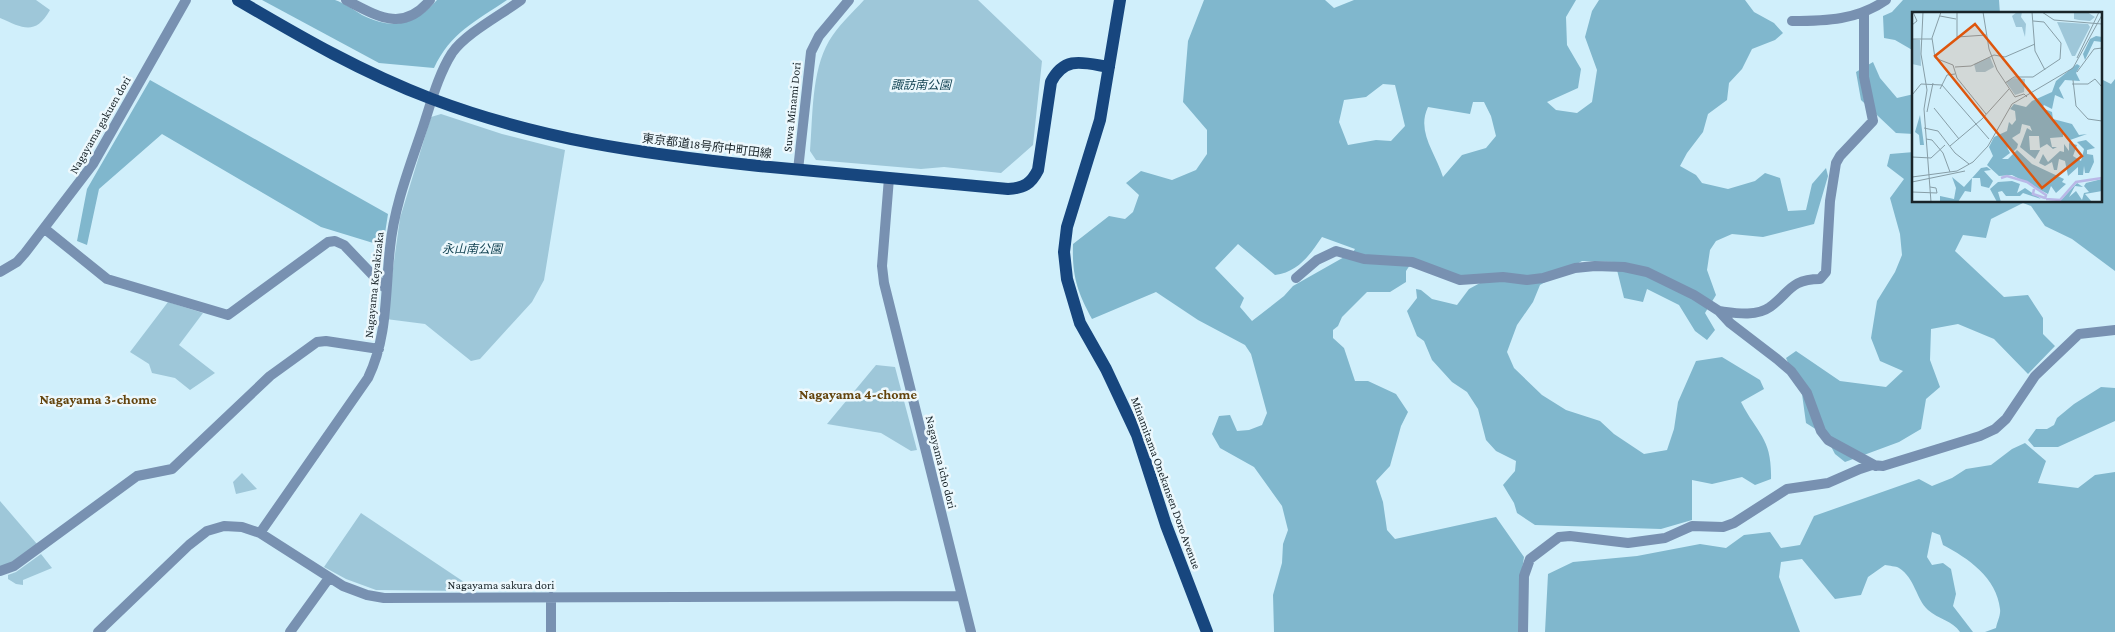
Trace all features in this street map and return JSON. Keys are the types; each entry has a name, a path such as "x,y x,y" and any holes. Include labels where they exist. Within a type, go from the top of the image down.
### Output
{"main road":[{"name":"東京都道18号府中町田線","path":"238,0 349,62 432,99 546,135 618,149 798,170 1008,189 1027,185 1033,180 1038,170 1051,82 1060,68 1078,62 1109,67"},
{"name":"Minamitama Onekansen Doro Avenue","path":"1120,0 1098,126 1067,226 1064,252 1066,279 1080,323 1106,369 1137,435 1166,525 1207,632"}],"street":[{"name":"Nagayama gakuen dori","path":"0,272 17,262 45,229 93,164 186,0"},
{"path":"346,0 381,17 397,20 418,12 430,0"},
{"name":"Nagayama Keyakizaka","path":"260,533 368,378 379,349 395,218 432,99 447,63 459,46 521,0"},
{"name":"Suwa Minami Dori","path":"798,170 812,52 820,36 849,0"},
{"path":"1792,21 1847,18 1864,12 1886,0"},
{"path":"1719,311 1755,313 1769,308 1798,282 1804,279 1823,277 1827,266 1830,201 1836,163 1840,156 1873,121 1864,77 1864,12"},
{"name":"Nagayama icho dori","path":"889,178 882,266 884,283 971,632"},
{"path":"45,229 107,279 228,314 328,242 335,241 344,245 386,289"},
{"path":"1296,278 1317,260 1336,251 1364,259 1412,262 1460,280 1503,277 1535,279 1575,268 1611,266 1647,272 1686,290 1719,311 1730,323 1791,371 1808,393 1821,431 1828,440 1876,466"},
{"path":"1523,632 1524,576 1530,558 1560,537 1570,536 1628,543 1665,538 1692,526 1722,527 1734,523 1787,489 1828,483 1860,469 1883,466 1936,451 1995,429 2006,419 2035,376 2079,334 2115,330"},
{"path":"0,571 14,566 137,476 172,469 270,376 317,342 326,341 379,349"},
{"name":"Nagayama sakura dori","path":"98,632 189,545 216,528 232,526 260,533 329,578 360,593 384,598 962,596"},
{"path":"290,632 329,578"},
{"path":"551,597 551,632"}],"green space":[{"path":"0,0 36,0 50,10 39,24 34,27 22,27 0,18"},
{"name":"諏訪南公園","path":"864,0 978,0 1042,61 1033,145 1001,173 944,167 921,169 816,160 810,151 814,95 819,66 823,53 833,35"},
{"name":"永山南公園","path":"441,114 502,134 565,150 544,280 532,302 480,359 471,361 425,324 386,319 400,218 431,117"},
{"path":"168,302 203,313 179,345 215,373 190,390 175,378 152,373 149,364 130,352"},
{"path":"876,365 895,367 917,450 911,451 881,433 827,424"},
{"path":"242,473 257,489 236,494 233,482"},
{"path":"0,501 37,544 12,562 0,567"},
{"path":"361,513 464,582 464,591 376,590 346,579 324,567"},
{"path":"41,554 52,568 23,580 23,585 16,584 8,579 8,575 16,572"}],"shaded area":[{"path":"262,0 335,0 373,20 393,24 412,20 429,9 437,0 507,0 456,36 434,68 379,63"},
{"path":"1204,0 1325,0 1334,8 1354,0 1576,0 1566,17 1567,45 1581,69 1578,88 1547,102 1556,110 1577,113 1592,102 1597,70 1585,37 1592,11 1599,0 1745,0 1754,12 1774,23 1783,33 1775,40 1752,49 1742,69 1729,83 1727,100 1708,114 1703,132 1680,166 1696,175 1702,183 1728,189 1755,181 1765,173 1780,178 1788,211 1806,210 1812,184 1826,168 1828,176 1814,224 1763,237 1732,234 1716,241 1710,250 1707,270 1716,295 1705,313 1715,330 1707,340 1695,331 1679,305 1647,289 1643,302 1624,298 1615,262 1582,261 1540,285 1533,302 1517,325 1507,352 1514,368 1542,395 1566,410 1600,421 1614,434 1644,454 1667,450 1674,429 1678,402 1696,361 1722,357 1760,380 1764,389 1741,402 1763,437 1769,454 1771,479 1755,485 1742,477 1712,484 1692,480 1692,520 1661,529 1535,525 1517,513 1514,503 1503,485 1515,471 1516,461 1496,451 1486,440 1478,409 1467,392 1452,382 1432,360 1424,341 1417,336 1407,311 1417,298 1416,289 1421,290 1432,299 1457,305 1469,289 1480,283 1451,276 1414,259 1406,271 1406,282 1390,292 1367,292 1342,317 1338,326 1333,330 1333,338 1344,348 1355,381 1368,381 1396,394 1408,412 1401,426 1390,466 1376,481 1383,502 1387,530 1395,539 1496,517 1524,557 1520,583 1527,632 1274,632 1273,595 1282,563 1283,544 1288,530 1282,506 1254,467 1220,448 1212,434 1219,416 1230,415 1237,431 1249,430 1262,425 1267,413 1251,354 1245,345 1198,320 1156,292 1092,319 1076,283 1073,265 1073,244 1109,216 1125,219 1133,212 1139,195 1126,183 1141,171 1172,180 1196,170 1207,154 1207,130 1183,102 1188,41","holes":["1383,84 1395,85 1405,126 1391,141 1376,140 1348,145 1339,122 1344,100 1366,97","1473,102 1484,102 1491,116 1496,136 1486,148 1462,155 1443,177 1428,142 1424,125 1428,107 1470,114","1322,237 1355,249 1353,252 1293,286 1284,296 1252,321 1240,307 1244,298 1215,268 1238,244 1275,275 1297,267"]},
{"path":"1903,0 1999,0 2000,12 1912,12 1912,50 1895,40 1884,38 1883,16 1892,12"},
{"path":"1873,62 1880,78 1897,98 1912,94 1912,134 1896,133 1861,100 1856,72"},
{"path":"2115,79 2115,271 2072,239 2045,226 2031,206 2023,203 1991,219 1986,238 1963,235 1955,251 2004,297 2028,295 2043,318 2043,334 2055,346 2028,374 1994,339 1958,324 1931,329 1930,360 1940,387 1926,399 1921,429 1899,442 1845,462 1835,454 1825,435 1806,423 1802,394 1786,358 1796,351 1840,381 1886,387 1903,371 1880,361 1871,338 1877,301 1895,272 1902,255 1900,234 1890,198 1904,179 1887,166 1890,154 1912,152 1912,202 2102,202 2102,80 2111,84"},
{"path":"150,80 388,214 383,246 321,227 162,134 99,189 87,245 77,241 87,189"},
{"path":"2101,387 2115,388 2115,421 2058,447 2034,447 2028,440 2036,429 2047,429 2054,425 2057,418 2074,404"},
{"path":"2025,443 2046,461 2038,483 2078,488 2095,475 2115,472 2115,632 1985,632 1996,628 2000,614 1998,598 1993,588 1980,570 1962,556 1943,545 1940,535 1932,532 1927,557 1932,565 1943,563 1951,569 1956,594 1953,606 1973,632 1960,632 1953,625 1928,610 1909,577 1898,567 1885,565 1868,577 1861,595 1835,599 1802,559 1781,562 1779,577 1800,632 1545,632 1548,574 1573,562 1637,556 1700,544 1726,548 1744,535 1770,532 1781,548 1800,545 1814,516 1919,479 1932,486 1952,478 1966,469 1991,465 2012,449"}],"district":[{"name":"Nagayama 4-chome","path":"858,394"},
{"name":"Nagayama 3-chome","path":"98,399"}]}
